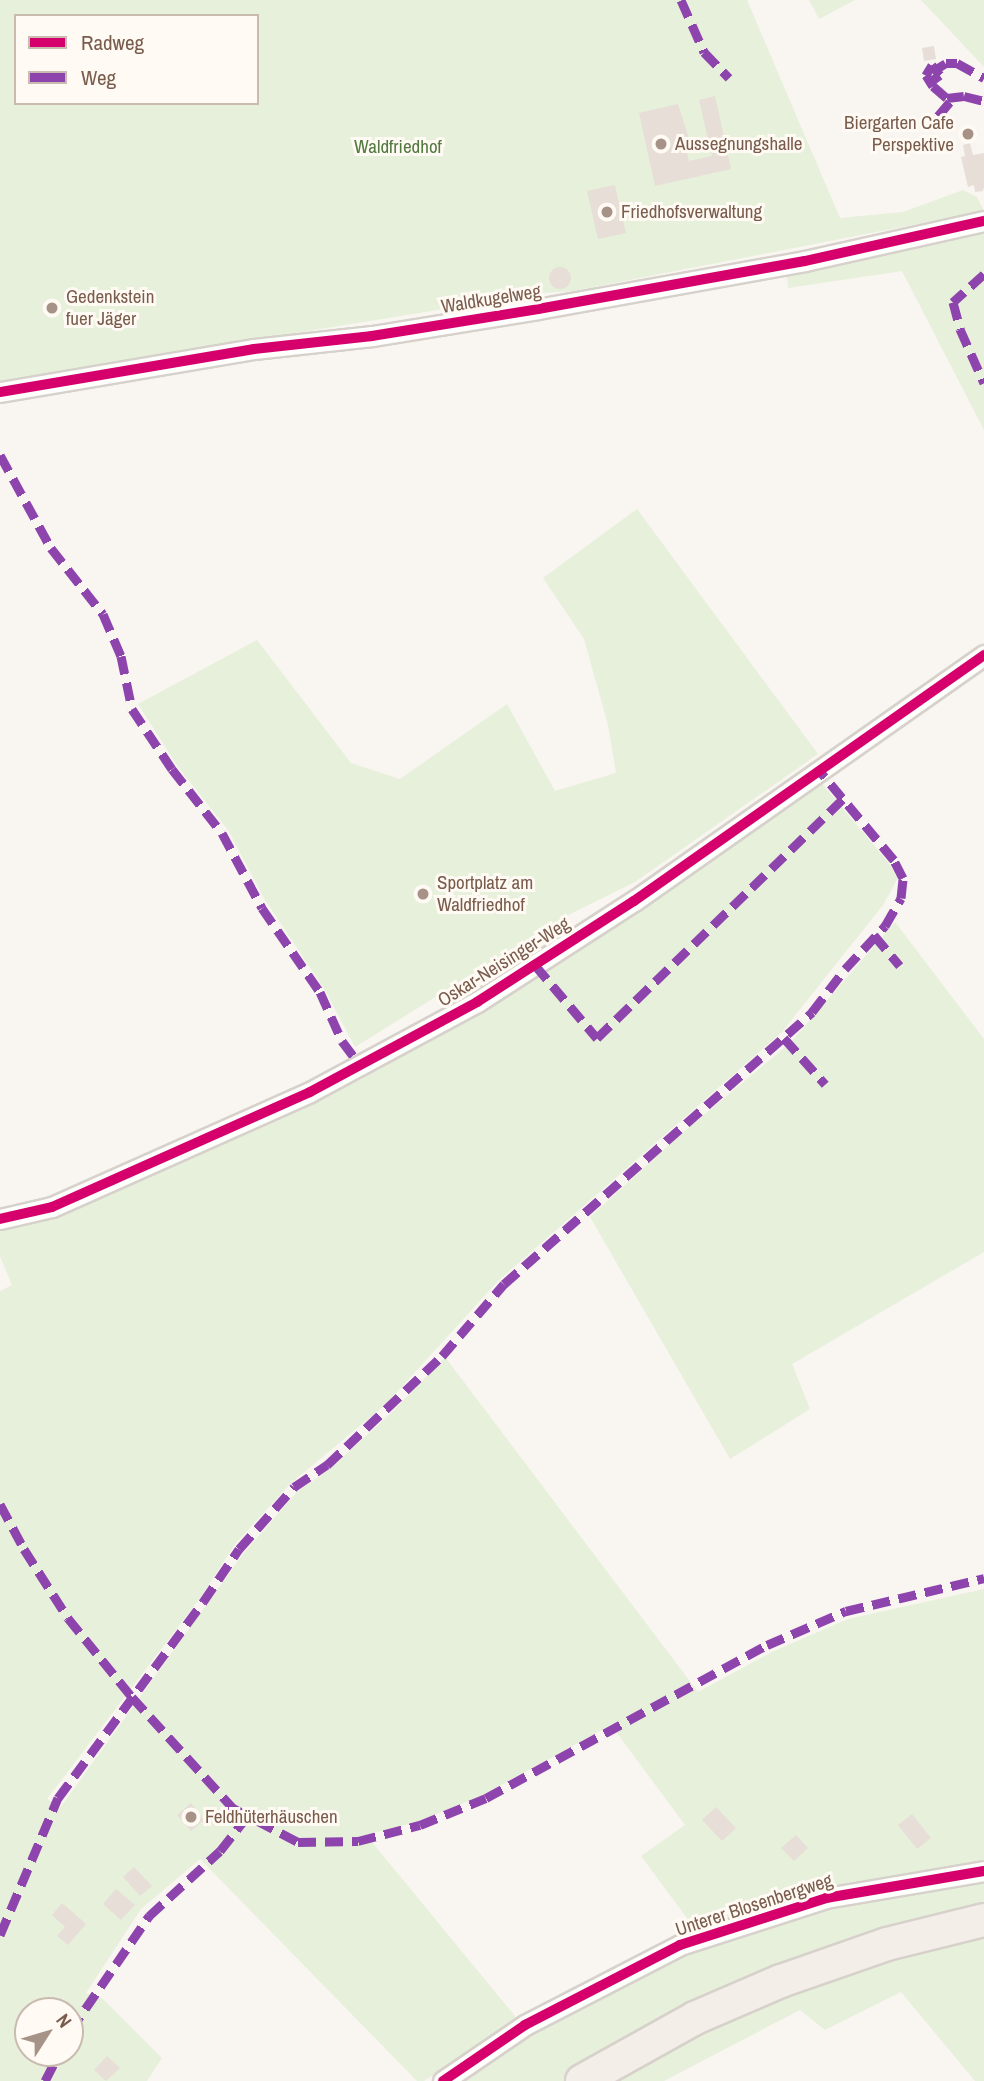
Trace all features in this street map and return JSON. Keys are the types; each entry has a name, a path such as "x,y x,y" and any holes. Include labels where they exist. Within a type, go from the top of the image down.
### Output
{"main road":[{"path":"582,2081 695,2018 780,1981 887,1944 984,1920"},
{"path":"617,2081 729,2022 784,1999 892,1961 984,1939"}],"street":[{"name":"Waldkugelweg","path":"0,392 216,355 372,336 538,309 805,261 984,221"},
{"name":"Oskar-Neisinger-Weg","path":"0,1219 52,1207 310,1092 477,1002 634,901 984,655"},
{"name":"Unterer Blosenbergweg","path":"443,2081 525,2025 680,1945 826,1898 984,1871"}],"green space":[{"name":"Waldfriedhof","path":"0,0 747,0 840,218 903,212 963,190 977,197 984,211 573,291 543,293 0,381"},
{"path":"809,0 855,0 819,19"},
{"path":"921,0 984,0 984,67"},
{"path":"984,230 984,430 902,271 788,288 787,271"},
{"path":"637,509 818,754 635,882 566,916 355,1047 325,990 265,900 228,830 178,767 138,704 257,640 351,763 400,779 507,704 555,791 616,773 608,725 584,639 543,578"},
{"path":"819,780 888,862 898,878 883,905 782,1032 498,1281 385,1405 291,1483 236,1543 200,1598 47,1799 60,1808 243,1554 298,1491 330,1469 392,1412 445,1357 698,1692 772,1652 848,1619 984,1589 984,1860 823,1892 695,1929 641,1856 685,1825 611,1725 483,1795 417,1822 366,1835 519,2021 424,2081 417,2081 200,1859 141,1909 86,1993 103,1999 162,2058 147,2081 0,2081 0,1291 12,1285 0,1256 0,1227 98,1198 362,1079 357,1072"},
{"path":"895,922 984,1039 984,1252 792,1364 810,1409 730,1459 590,1217 681,1134 790,1043"},
{"path":"984,1873 984,2081 975,2081 901,1992 825,2030 800,2010 664,2081 455,2081 533,2027 691,1945 834,1897"}],"building":[{"path":"934,46 936,59 924,61 922,48"},
{"path":"715,96 731,169 655,186 639,113 678,104 692,148 686,149 689,161 712,156 699,100"},
{"path":"970,143 973,155 984,153 983,191 975,192 974,185 968,187 961,157 965,156 963,145"},
{"name":"Friedhofsverwaltung","path":"615,185 626,233 598,239 587,191"},
{"path":"560,267 568,270 571,278 568,286 560,289 552,286 549,278 552,270"},
{"name":"Feldhüterhäuschen","path":"191,1803 204,1820 191,1831 177,1815"},
{"path":"716,1807 736,1828 722,1841 702,1820"},
{"path":"912,1814 931,1838 917,1849 898,1825"},
{"path":"796,1835 808,1848 794,1861 781,1848"},
{"path":"134,1867 152,1886 140,1896 123,1877"},
{"path":"116,1889 135,1905 121,1920 103,1904"},
{"path":"62,1903 86,1924 68,1945 57,1936 65,1927 52,1915"},
{"path":"107,2056 120,2068 106,2081 94,2070"}],"marked path":[{"path":"681,0 704,52 729,78"},
{"path":"938,68 946,63 957,63 984,78"},
{"path":"930,82 940,75 932,65 926,75 933,86 947,98 964,96 984,101"},
{"path":"938,116 954,97"},
{"path":"984,274 953,302 960,329 984,383"},
{"path":"0,455 51,548 103,614 121,656 132,709 172,769 222,833 262,908 320,992 342,1041 360,1065"},
{"path":"0,1935 58,1798 239,1549 294,1487 327,1465 442,1356 504,1284 812,1012 845,969 885,926 901,898 903,878 894,860 819,770"},
{"path":"535,965 597,1038 843,799"},
{"path":"874,935 900,966"},
{"path":"784,1038 825,1084"},
{"path":"0,1504 24,1549 68,1618 132,1697 233,1808 298,1842 358,1841 420,1825 486,1798 767,1645 846,1611 984,1578"},
{"path":"84,2011 149,1916 220,1851 246,1818"},
{"path":"45,2081 52,2067"}],"cycle path":[{"path":"0,392 254,349 372,336 538,309 805,261 984,221"},
{"path":"0,1219 52,1207 310,1092 477,1002 634,901 984,655"},
{"path":"443,2081 525,2025 680,1945 826,1898 984,1871"}],"place":[{"name":"Biergarten Cafe Perspektive","path":"968,134"},
{"name":"Aussegnungshalle","path":"661,144"},
{"name":"Friedhofsverwaltung","path":"607,212"},
{"name":"Gedenkstein fuer Jäger","path":"52,308"},
{"name":"Sportplatz am Waldfriedhof","path":"423,894"},
{"name":"Feldhüterhäuschen","path":"191,1817"}]}
